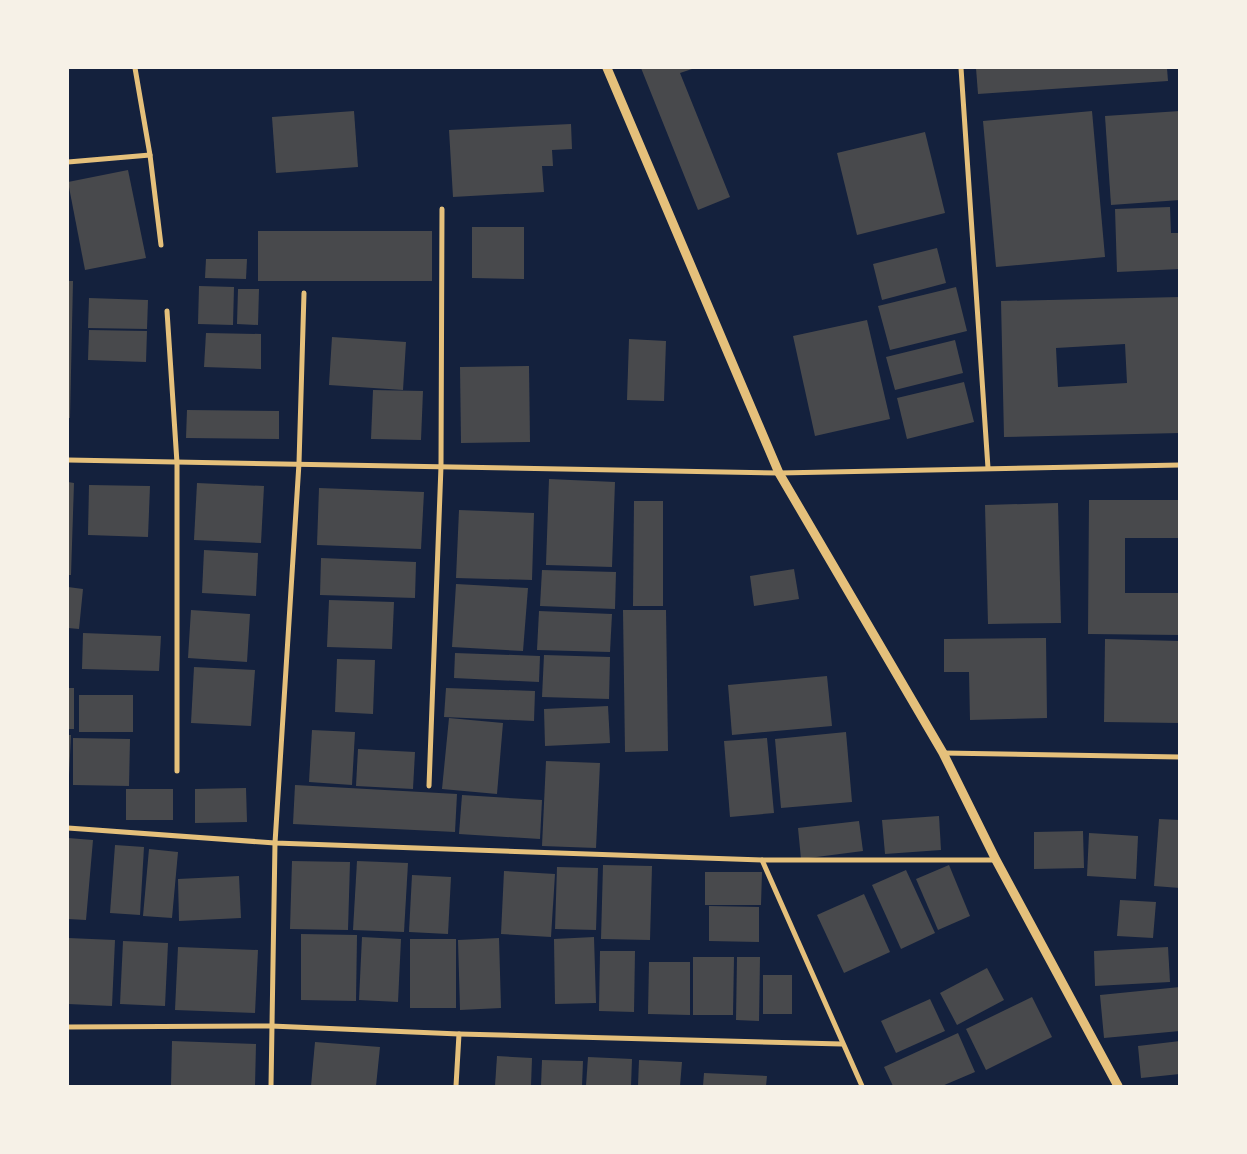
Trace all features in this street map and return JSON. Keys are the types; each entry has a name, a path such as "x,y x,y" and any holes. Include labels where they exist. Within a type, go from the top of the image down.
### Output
{"street":[{"path":"134,68 150,155 161,245"},
{"path":"607,68 779,473 943,753 996,860 1118,1086"},
{"path":"961,68 988,468"},
{"path":"68,162 150,155"},
{"path":"429,786 441,466 442,209"},
{"path":"271,1086 275,843 299,463 304,293"},
{"path":"167,311 177,463 177,771"},
{"path":"68,460 779,473 1180,465"},
{"path":"943,753 1180,757"},
{"path":"68,828 275,843 762,860 996,860"},
{"path":"762,860 862,1086"},
{"path":"68,1027 271,1026 459,1034 842,1044"},
{"path":"456,1086 459,1034"}],"building":[{"path":"641,68 695,68 680,73 730,197 698,210"},
{"path":"976,68 1167,68 1168,81 978,94"},
{"path":"354,111 358,167 276,173 272,117"},
{"path":"1092,111 1105,257 996,267 983,121"},
{"path":"1180,111 1180,200 1111,205 1105,116"},
{"path":"571,124 572,149 552,150 553,166 542,166 544,192 453,197 449,130"},
{"path":"925,132 945,213 857,235 837,153"},
{"path":"128,170 146,258 85,270 68,182"},
{"path":"1170,207 1171,233 1180,233 1180,269 1117,272 1115,209"},
{"path":"472,227 524,227 524,279 472,278"},
{"path":"258,231 432,231 432,281 258,281"},
{"path":"937,248 946,283 882,300 873,264"},
{"path":"206,259 247,259 246,279 205,278"},
{"path":"68,281 73,281 70,418 68,418"},
{"path":"199,286 234,287 233,325 198,324"},
{"path":"956,287 967,331 890,350 878,306"},
{"path":"238,289 259,289 258,325 237,324"},
{"path":"1180,297 1180,433 1004,437 1001,301","holes":["1125,344 1127,383 1058,387 1056,348"]},
{"path":"89,298 148,300 147,329 88,328"},
{"path":"867,320 890,419 815,436 793,336"},
{"path":"89,330 147,331 146,362 88,360"},
{"path":"206,333 261,334 261,369 204,367"},
{"path":"332,337 406,342 403,390 329,385"},
{"path":"629,339 666,341 664,401 627,400"},
{"path":"955,340 963,373 895,390 886,357"},
{"path":"529,366 530,442 461,443 460,367"},
{"path":"964,382 974,422 907,439 897,398"},
{"path":"373,390 423,391 421,440 371,439"},
{"path":"187,410 279,411 279,439 186,438"},
{"path":"549,479 615,482 612,567 546,565"},
{"path":"68,482 74,483 71,575 68,575"},
{"path":"197,483 264,486 261,543 194,540"},
{"path":"89,485 150,486 148,537 88,535"},
{"path":"319,488 424,492 421,549 317,545"},
{"path":"1089,500 1180,500 1180,538 1125,538 1125,593 1180,593 1180,635 1088,634"},
{"path":"634,501 663,501 663,606 633,606"},
{"path":"1058,503 1061,623 988,624 985,505"},
{"path":"459,510 534,513 532,580 456,578"},
{"path":"204,550 258,553 256,596 202,593"},
{"path":"321,558 416,562 415,598 320,595"},
{"path":"794,569 799,599 754,606 750,576"},
{"path":"542,570 616,572 615,609 540,606"},
{"path":"456,584 528,588 523,651 452,647"},
{"path":"68,587 83,589 79,629 68,628"},
{"path":"329,600 394,602 392,649 327,647"},
{"path":"191,610 250,614 247,662 188,658"},
{"path":"623,610 666,610 668,751 625,752"},
{"path":"539,611 612,614 610,652 537,650"},
{"path":"83,633 161,636 159,671 82,669"},
{"path":"1046,638 1047,718 970,720 969,672 944,672 944,639"},
{"path":"1105,639 1180,641 1180,723 1104,722"},
{"path":"455,653 540,656 539,682 454,678"},
{"path":"544,655 610,657 609,699 542,697"},
{"path":"337,659 375,660 373,714 335,712"},
{"path":"194,667 255,670 251,726 191,723"},
{"path":"827,676 832,726 732,735 728,685"},
{"path":"68,688 74,688 74,729 68,729"},
{"path":"446,688 535,691 534,721 444,717"},
{"path":"79,695 133,695 133,732 79,732"},
{"path":"608,706 610,743 545,746 544,709"},
{"path":"449,718 503,723 497,794 442,789"},
{"path":"312,730 355,732 352,785 309,782"},
{"path":"846,732 852,802 781,808 775,739"},
{"path":"68,735 71,735 69,776 68,776"},
{"path":"73,738 130,739 129,786 73,785"},
{"path":"767,738 774,813 730,817 724,741"},
{"path":"358,749 415,752 413,789 356,786"},
{"path":"546,761 600,763 596,848 542,846"},
{"path":"295,785 457,794 455,832 293,824"},
{"path":"246,788 247,822 195,823 195,789"},
{"path":"126,789 173,789 173,820 126,820"},
{"path":"462,795 542,800 540,839 459,834"},
{"path":"939,816 941,850 885,854 882,820"},
{"path":"1159,819 1180,820 1180,888 1154,886"},
{"path":"859,821 863,851 801,859 798,828"},
{"path":"1083,831 1084,868 1034,869 1034,832"},
{"path":"1089,833 1138,836 1136,879 1087,876"},
{"path":"68,838 93,840 86,920 68,919"},
{"path":"115,845 144,847 140,915 110,913"},
{"path":"149,849 178,852 172,918 143,916"},
{"path":"292,861 350,862 348,930 290,929"},
{"path":"357,861 408,863 404,932 353,930"},
{"path":"603,865 652,866 650,940 601,939"},
{"path":"949,865 970,916 938,930 916,879"},
{"path":"557,867 598,868 596,930 555,929"},
{"path":"906,870 935,933 901,949 872,885"},
{"path":"504,871 555,874 551,937 501,934"},
{"path":"705,872 762,872 761,905 705,905"},
{"path":"412,875 451,877 448,934 409,932"},
{"path":"239,876 241,918 179,921 178,879"},
{"path":"864,894 890,952 844,973 817,915"},
{"path":"1120,900 1156,902 1153,938 1117,936"},
{"path":"709,906 759,907 759,942 709,941"},
{"path":"301,934 357,935 356,1001 301,1000"},
{"path":"362,937 401,939 398,1002 359,1000"},
{"path":"594,937 596,1003 555,1004 554,939"},
{"path":"68,938 115,940 112,1006 68,1004"},
{"path":"499,938 501,1008 460,1010 458,940"},
{"path":"410,939 456,939 456,1008 410,1008"},
{"path":"123,941 168,943 165,1006 120,1004"},
{"path":"178,947 258,950 255,1013 175,1010"},
{"path":"1168,947 1170,982 1095,986 1094,951"},
{"path":"600,951 635,951 634,1012 599,1011"},
{"path":"693,957 734,957 733,1015 693,1015"},
{"path":"737,957 760,957 759,1021 736,1020"},
{"path":"649,962 690,962 690,1015 648,1014"},
{"path":"987,968 1004,1000 957,1025 940,993"},
{"path":"763,975 792,975 792,1014 763,1014"},
{"path":"1180,987 1180,1031 1104,1038 1100,995"},
{"path":"1032,997 1052,1037 986,1070 966,1029"},
{"path":"930,999 945,1031 896,1053 881,1021"},
{"path":"958,1033 975,1072 942,1086 893,1086 884,1067"},
{"path":"172,1041 256,1044 255,1086 171,1086"},
{"path":"1180,1041 1180,1074 1141,1078 1138,1046"},
{"path":"315,1042 380,1047 376,1086 311,1086"},
{"path":"497,1056 532,1058 531,1086 495,1086"},
{"path":"588,1057 632,1059 631,1086 586,1086"},
{"path":"542,1060 583,1061 582,1086 541,1086"},
{"path":"639,1060 682,1062 680,1086 638,1086"},
{"path":"704,1073 767,1076 766,1086 703,1086"}]}
